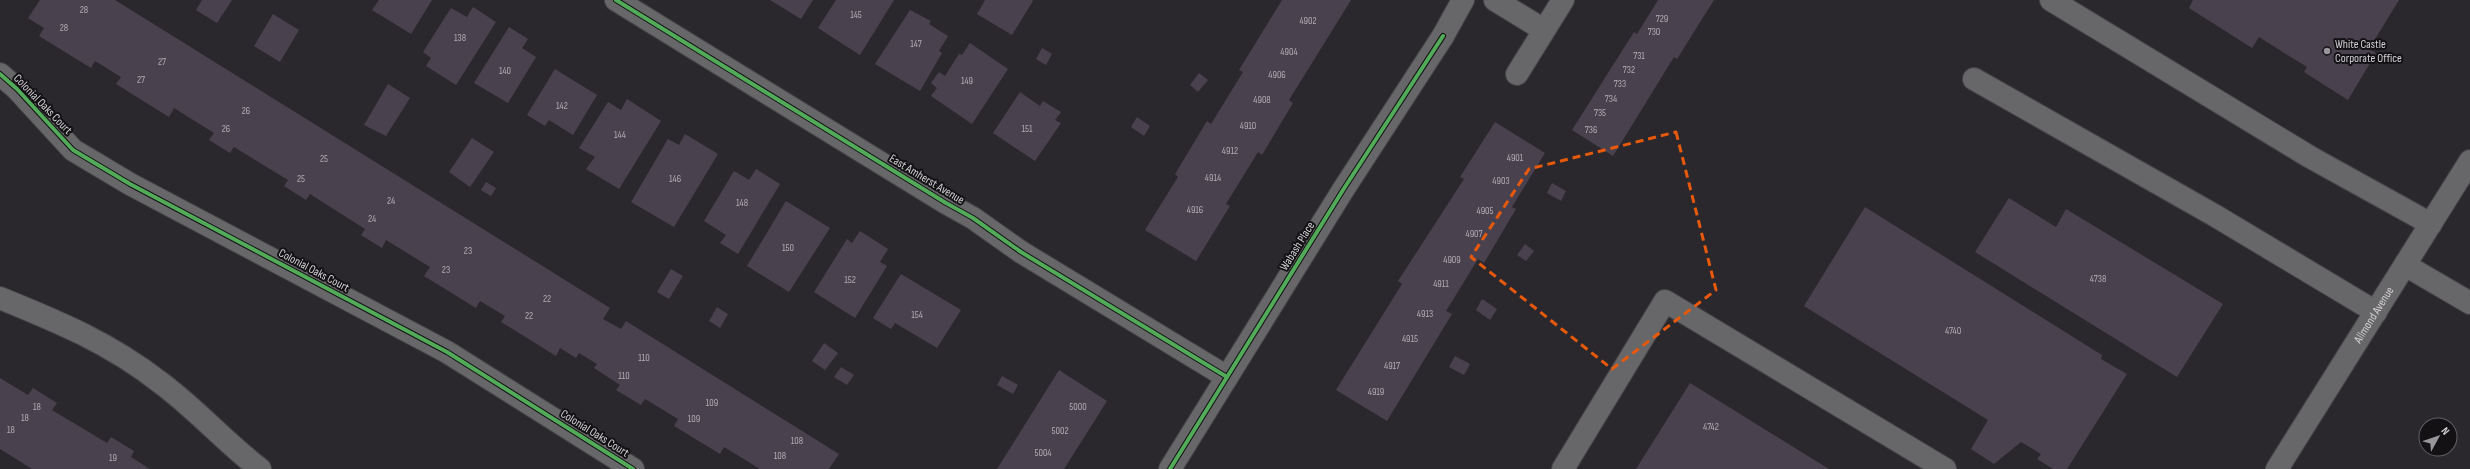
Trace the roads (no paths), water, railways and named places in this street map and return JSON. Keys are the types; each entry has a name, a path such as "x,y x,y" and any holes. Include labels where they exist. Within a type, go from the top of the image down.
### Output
{"street":[{"name":"East Amherst Avenue","path":"616,0 946,204 973,218 1021,252 1227,377"},
{"name":"Wabash Place","path":"1170,469 1343,190 1443,36 1463,0"},
{"path":"1495,0 1544,30"},
{"path":"1517,74 1563,0"},
{"path":"2051,0 2310,157 2431,224"},
{"name":"Colonial Oaks Court","path":"0,74 17,89 73,150 130,184 448,352 633,469"},
{"path":"1974,79 2214,215 2376,312"},
{"name":"Allmond Avenue","path":"2277,469 2470,161"},
{"path":"2405,265 2470,303"},
{"path":"0,298 80,331 108,346 162,383 260,469"},
{"path":"1563,469 1665,301 1945,469"}],"place":[{"name":"White Castle Corporate Office","path":"2327,51"}]}
